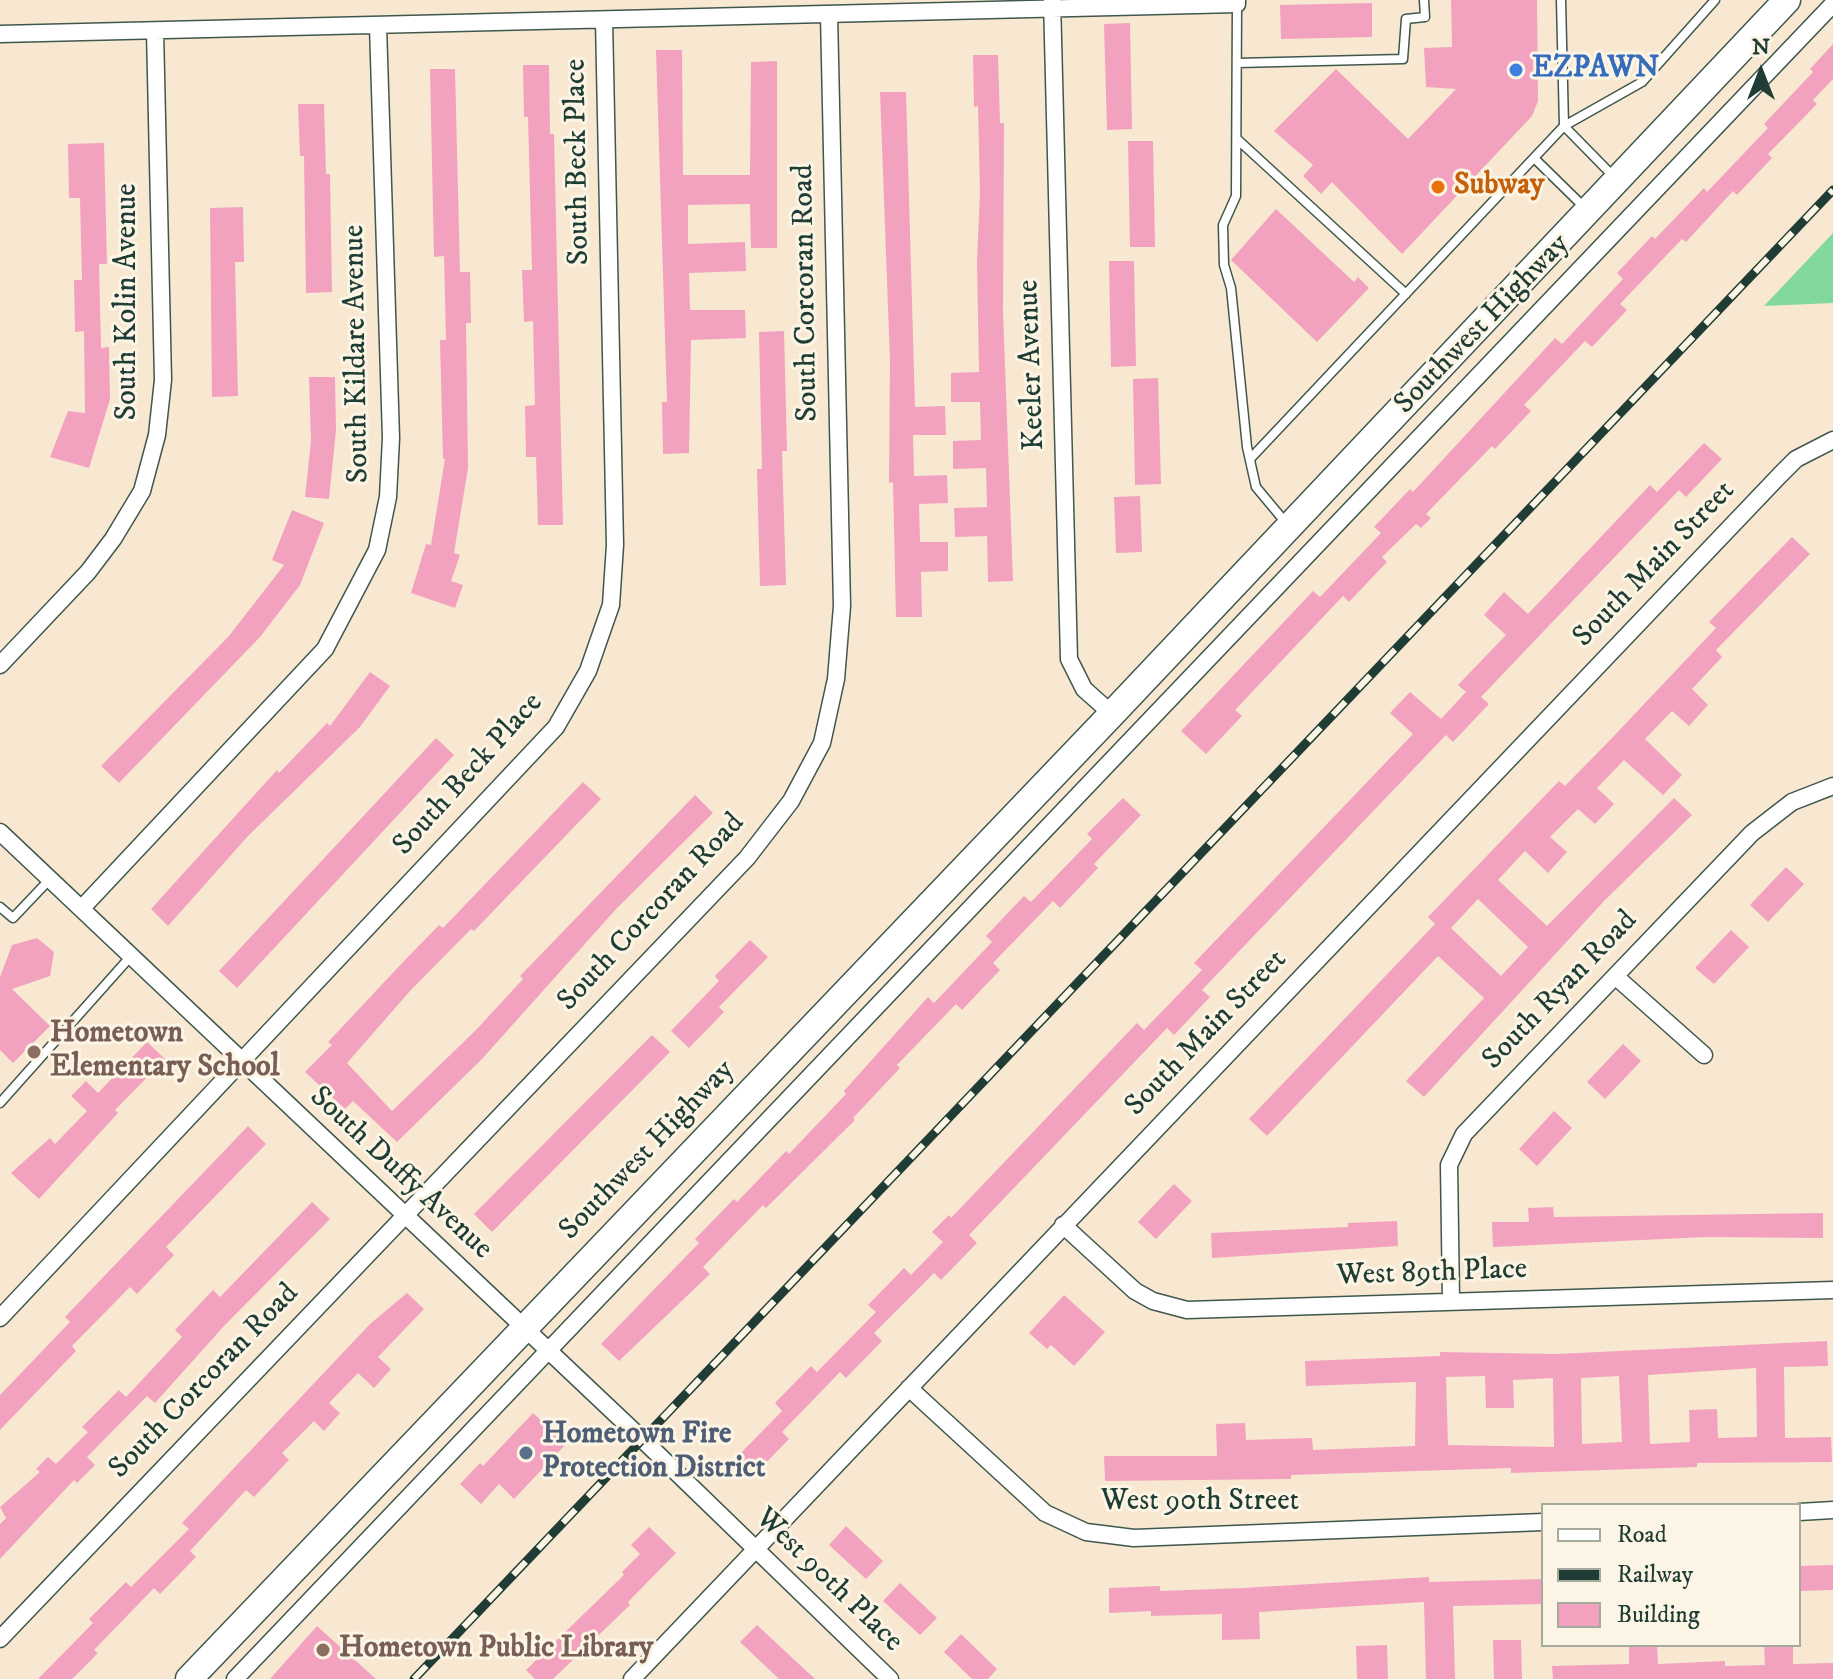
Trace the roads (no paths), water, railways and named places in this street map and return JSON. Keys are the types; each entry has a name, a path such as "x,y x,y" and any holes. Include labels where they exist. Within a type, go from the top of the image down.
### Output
{"main road":[{"name":"Southwest Highway","path":"189,1679 1112,714 1787,0"}],"street":[{"path":"0,34 829,14 1052,4 1237,2"},
{"name":"Keeler Avenue","path":"1052,4 1069,659 1084,689 1112,714"},
{"name":"Southwest Highway","path":"235,1679 1833,4"},
{"name":"South Corcoran Road","path":"0,1639 403,1214 747,858 791,801 822,743 836,679 842,606 829,14"},
{"name":"South Beck Place","path":"0,1318 556,727 588,671 611,605 615,529 604,20"},
{"name":"South Kildare Avenue","path":"82,908 325,649 377,550 388,497 391,438 378,26"},
{"name":"South Kolin Avenue","path":"0,665 88,572 113,539 142,491 157,435 163,380 155,31"},
{"name":"South Main Street","path":"632,1679 1780,475 1796,459 1833,440"},
{"path":"1155,668 1179,690"},
{"name":"South Ryan Road","path":"1451,1301 1447,1184 1453,1150 1478,1117 1752,833 1792,802 1833,786"},
{"name":"South Duffy Avenue","path":"0,832 659,1457"},
{"path":"1615,976 1704,1055"},
{"name":"West 89th Place","path":"1063,1225 1135,1291 1172,1308 1205,1310 1833,1290"},
{"name":"West 90th Street","path":"909,1388 1045,1513 1086,1532 1134,1538 1541,1522"},
{"name":"West 90th Place","path":"659,1457 890,1679"},
{"path":"1801,1512 1833,1510"}],"lane":[{"path":"1237,63 1403,59 1406,19 1425,17 1424,0"},
{"path":"1561,0 1564,126 1617,180"},
{"path":"1250,459 1564,126 1642,82 1715,0"},
{"path":"1237,2 1236,196 1223,225 1224,265 1231,288 1250,459 1256,487 1289,527"},
{"path":"1237,139 1406,294"},
{"path":"1534,158 1587,211"},
{"path":"0,907 13,918 50,879"},
{"path":"0,1103 131,956"}],"railway":[{"path":"414,1679 1833,190"}],"place":[{"name":"EZPAWN","path":"1516,70"},
{"name":"Subway","path":"1438,187"},
{"name":"Hometown Elementary School","path":"34,1052"},
{"name":"Hometown Fire Protection District","path":"526,1453"},
{"name":"Hometown Public Library","path":"323,1650"}]}
